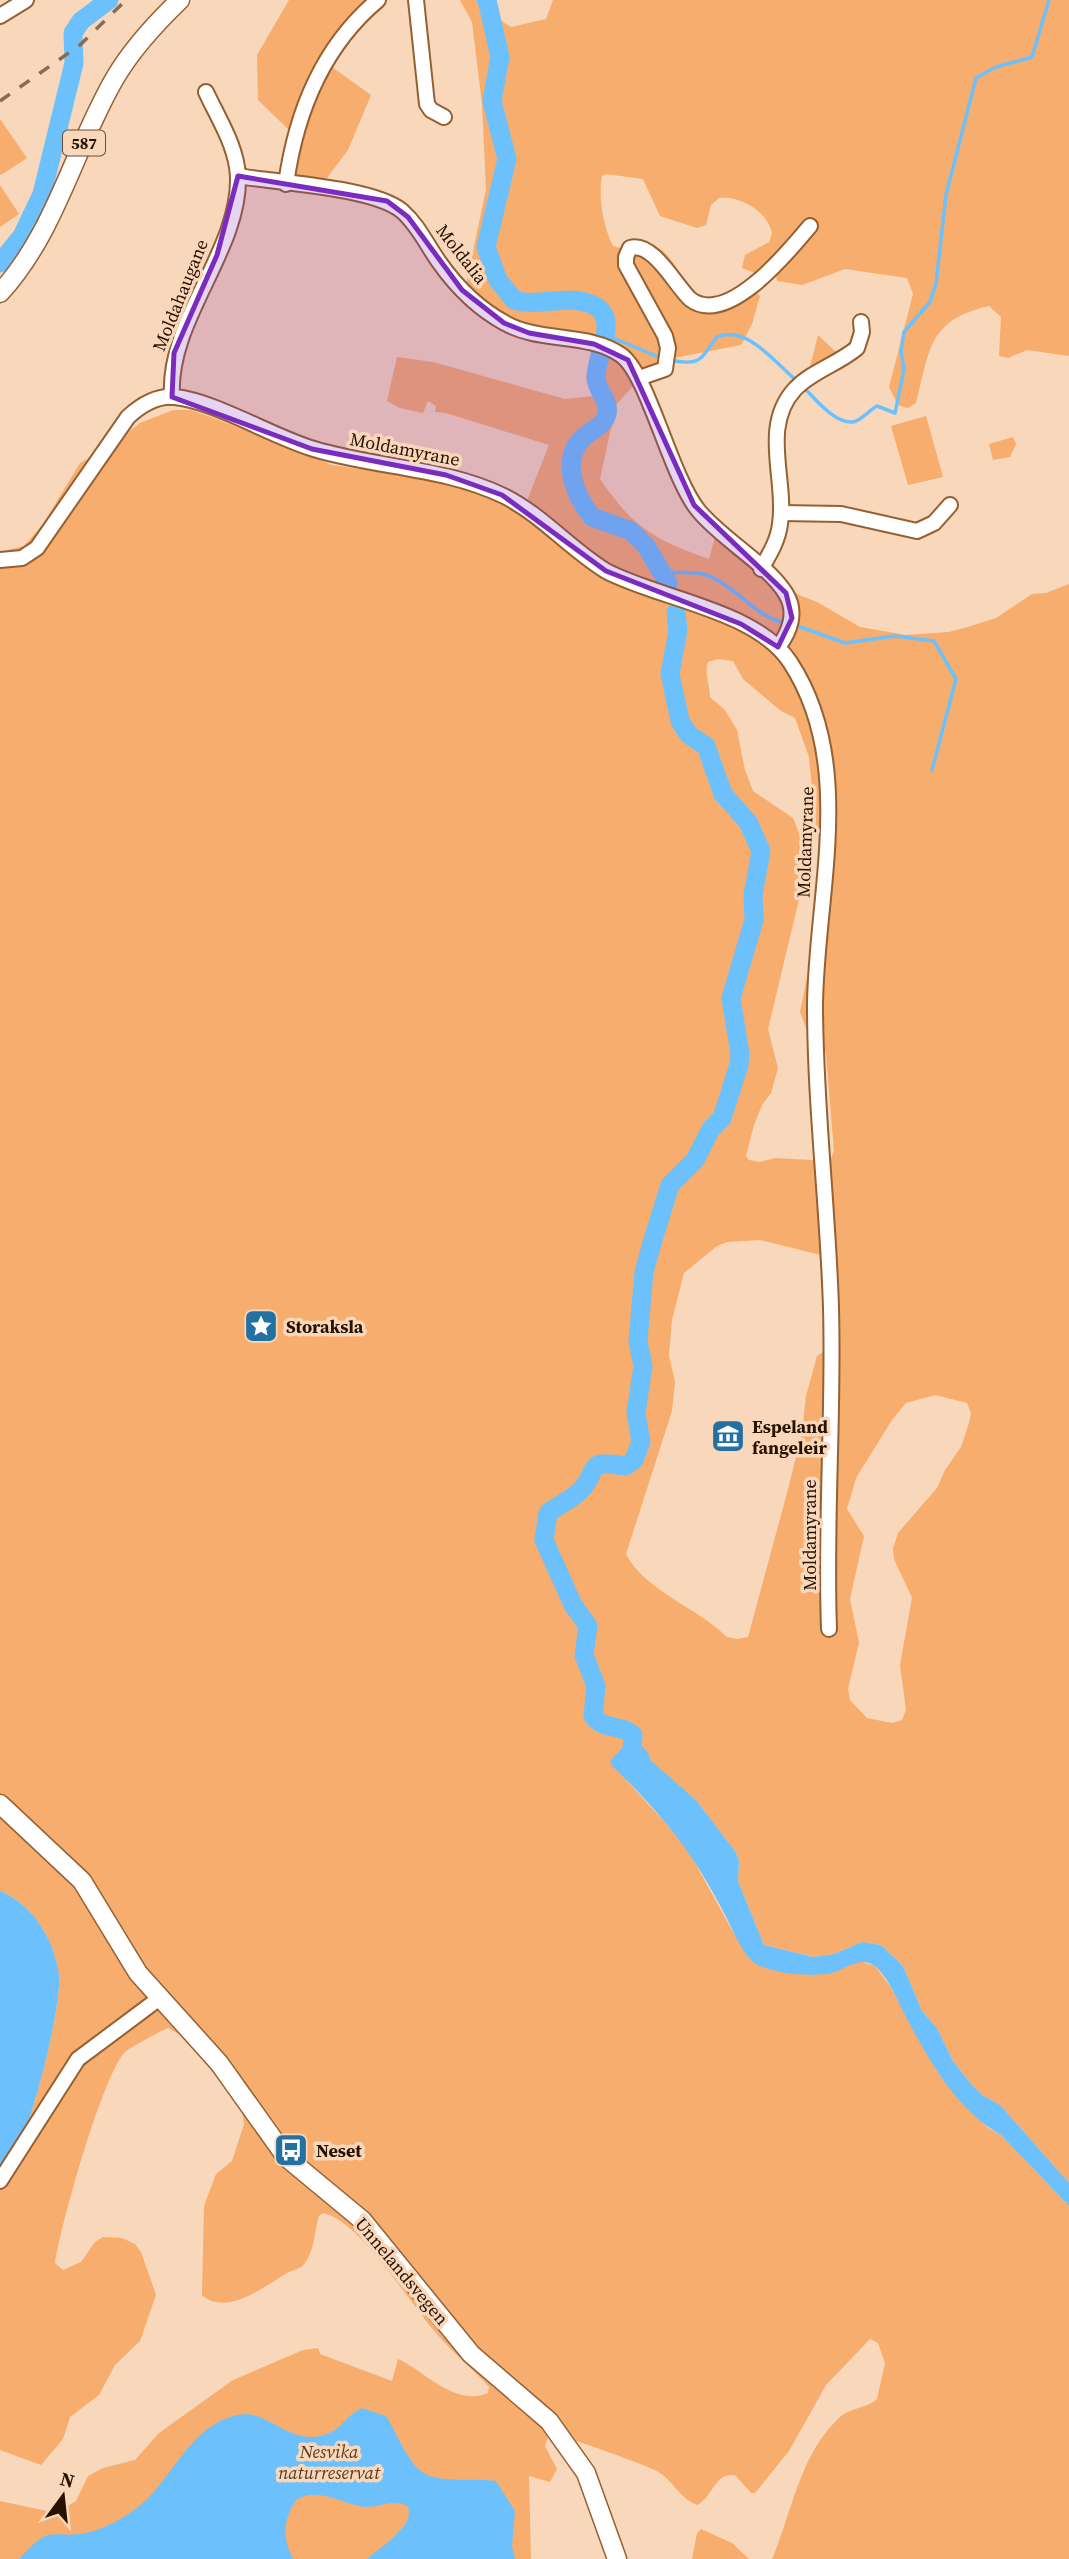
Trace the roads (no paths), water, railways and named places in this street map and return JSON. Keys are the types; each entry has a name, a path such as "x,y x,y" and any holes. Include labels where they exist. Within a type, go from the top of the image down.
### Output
{"main road":[{"name":"587","path":"0,293 37,242 115,78 137,48 180,0"},
{"name":"Unnelandsvegen","path":"0,1804 82,1881 138,1973 219,2063 293,2164 362,2220 471,2354 549,2421 586,2473 617,2559"}],"street":[{"path":"0,16 26,0"},
{"path":"286,184 303,105 342,36 378,0"},
{"path":"416,0 427,104 430,110 444,117"},
{"name":"Moldahaugane","path":"172,397 174,353 225,233 238,176 234,153 206,92"},
{"name":"Moldalia","path":"238,176 387,201 408,217 462,290 504,323 529,333 594,344 610,349 628,360 639,378 666,447 694,505 723,536 786,593 790,607 790,628 778,648"},
{"path":"639,378 665,369 667,360 665,335 626,265 626,257 631,248 641,247 651,251 690,299 698,306 714,307 733,299 764,276 810,226"},
{"path":"761,569 778,536 781,513 778,423 785,401 802,383 857,348 862,332 861,322"},
{"path":"0,560 22,558 37,548 128,417 149,401 172,397"},
{"name":"Moldamyrane","path":"172,397 195,401 312,449 446,475 494,491 534,514 587,560 606,571 735,621 778,648 800,678 823,753 828,799 815,1008 831,1311 827,1531 829,1629"},
{"path":"781,513 841,514 916,531 934,523 950,505"},
{"path":"0,2181 78,2059 161,1997"}],"water":[{"path":"476,0 494,0 497,18 494,21 484,17"},
{"path":"635,1735 636,1746 696,1800 735,1851 739,1860 738,1881 764,1945 814,1957 834,1954 862,1942 881,1945 903,1966 922,2011 937,2028 953,2061 967,2079 982,2095 1000,2105 1069,2183 1069,2206 1001,2135 985,2125 957,2098 934,2067 889,1984 876,1967 864,1962 833,1973 791,1974 765,1968 747,1956 688,1852 646,1800 612,1766 610,1761"},
{"path":"0,1891 23,1905 40,1925 57,1962 59,1990 51,2036 31,2114 17,2147 0,2168"},
{"path":"362,2408 386,2416 411,2461 421,2471 437,2478 496,2481 515,2511 512,2546 515,2559 367,2559 402,2529 409,2514 408,2507 393,2503 365,2507 313,2495 296,2500 288,2515 286,2536 293,2559 19,2559 36,2542 48,2535 75,2535 94,2531 137,2508 150,2496 194,2441 221,2421 249,2414 299,2436 311,2437 330,2433"}],"waterway":[{"path":"0,263 22,236 42,194 74,63 73,33 81,21 109,0"},
{"path":"487,0 500,57 492,101 507,159 486,247 498,280 514,300 573,300 593,305 601,311 606,329 596,379 607,405 607,414 601,424 577,445 571,465 572,475 579,497 592,517 631,531 646,546 668,583"},
{"path":"802,386 839,419 856,421 877,406 895,413 904,370 901,351 904,332 930,302 936,284 946,195 976,78 996,67 1032,57 1049,0"},
{"path":"669,360 694,362 717,337 728,334 750,341 796,380"},
{"path":"606,335 661,358"},
{"path":"661,571 709,576 757,610 776,621 787,623"},
{"path":"640,1758 632,1749 633,1735 602,1724 593,1716 596,1686 584,1655 588,1626 573,1605 544,1540 548,1513 580,1491 594,1468 603,1464 626,1466 634,1460 641,1442 636,1413 643,1366 638,1341 644,1272 670,1185 695,1160 711,1129 722,1118 739,1065 740,1054 731,998 754,920 753,895 761,851 748,822 723,794 706,746 689,735 680,721 670,674 678,630 676,613"},
{"path":"795,625 845,643 895,636 934,641 956,679 932,770"}],"railway":[{"path":"0,101 80,45 126,0"}],"place":[{"name":"Storaksla","path":"261,1326"},
{"name":"Espeland fangeleir","path":"728,1436"},
{"name":"Neset","path":"291,2150"}],"park label":[{"name":"Nesvika naturreservat","path":"329,2461"}]}
